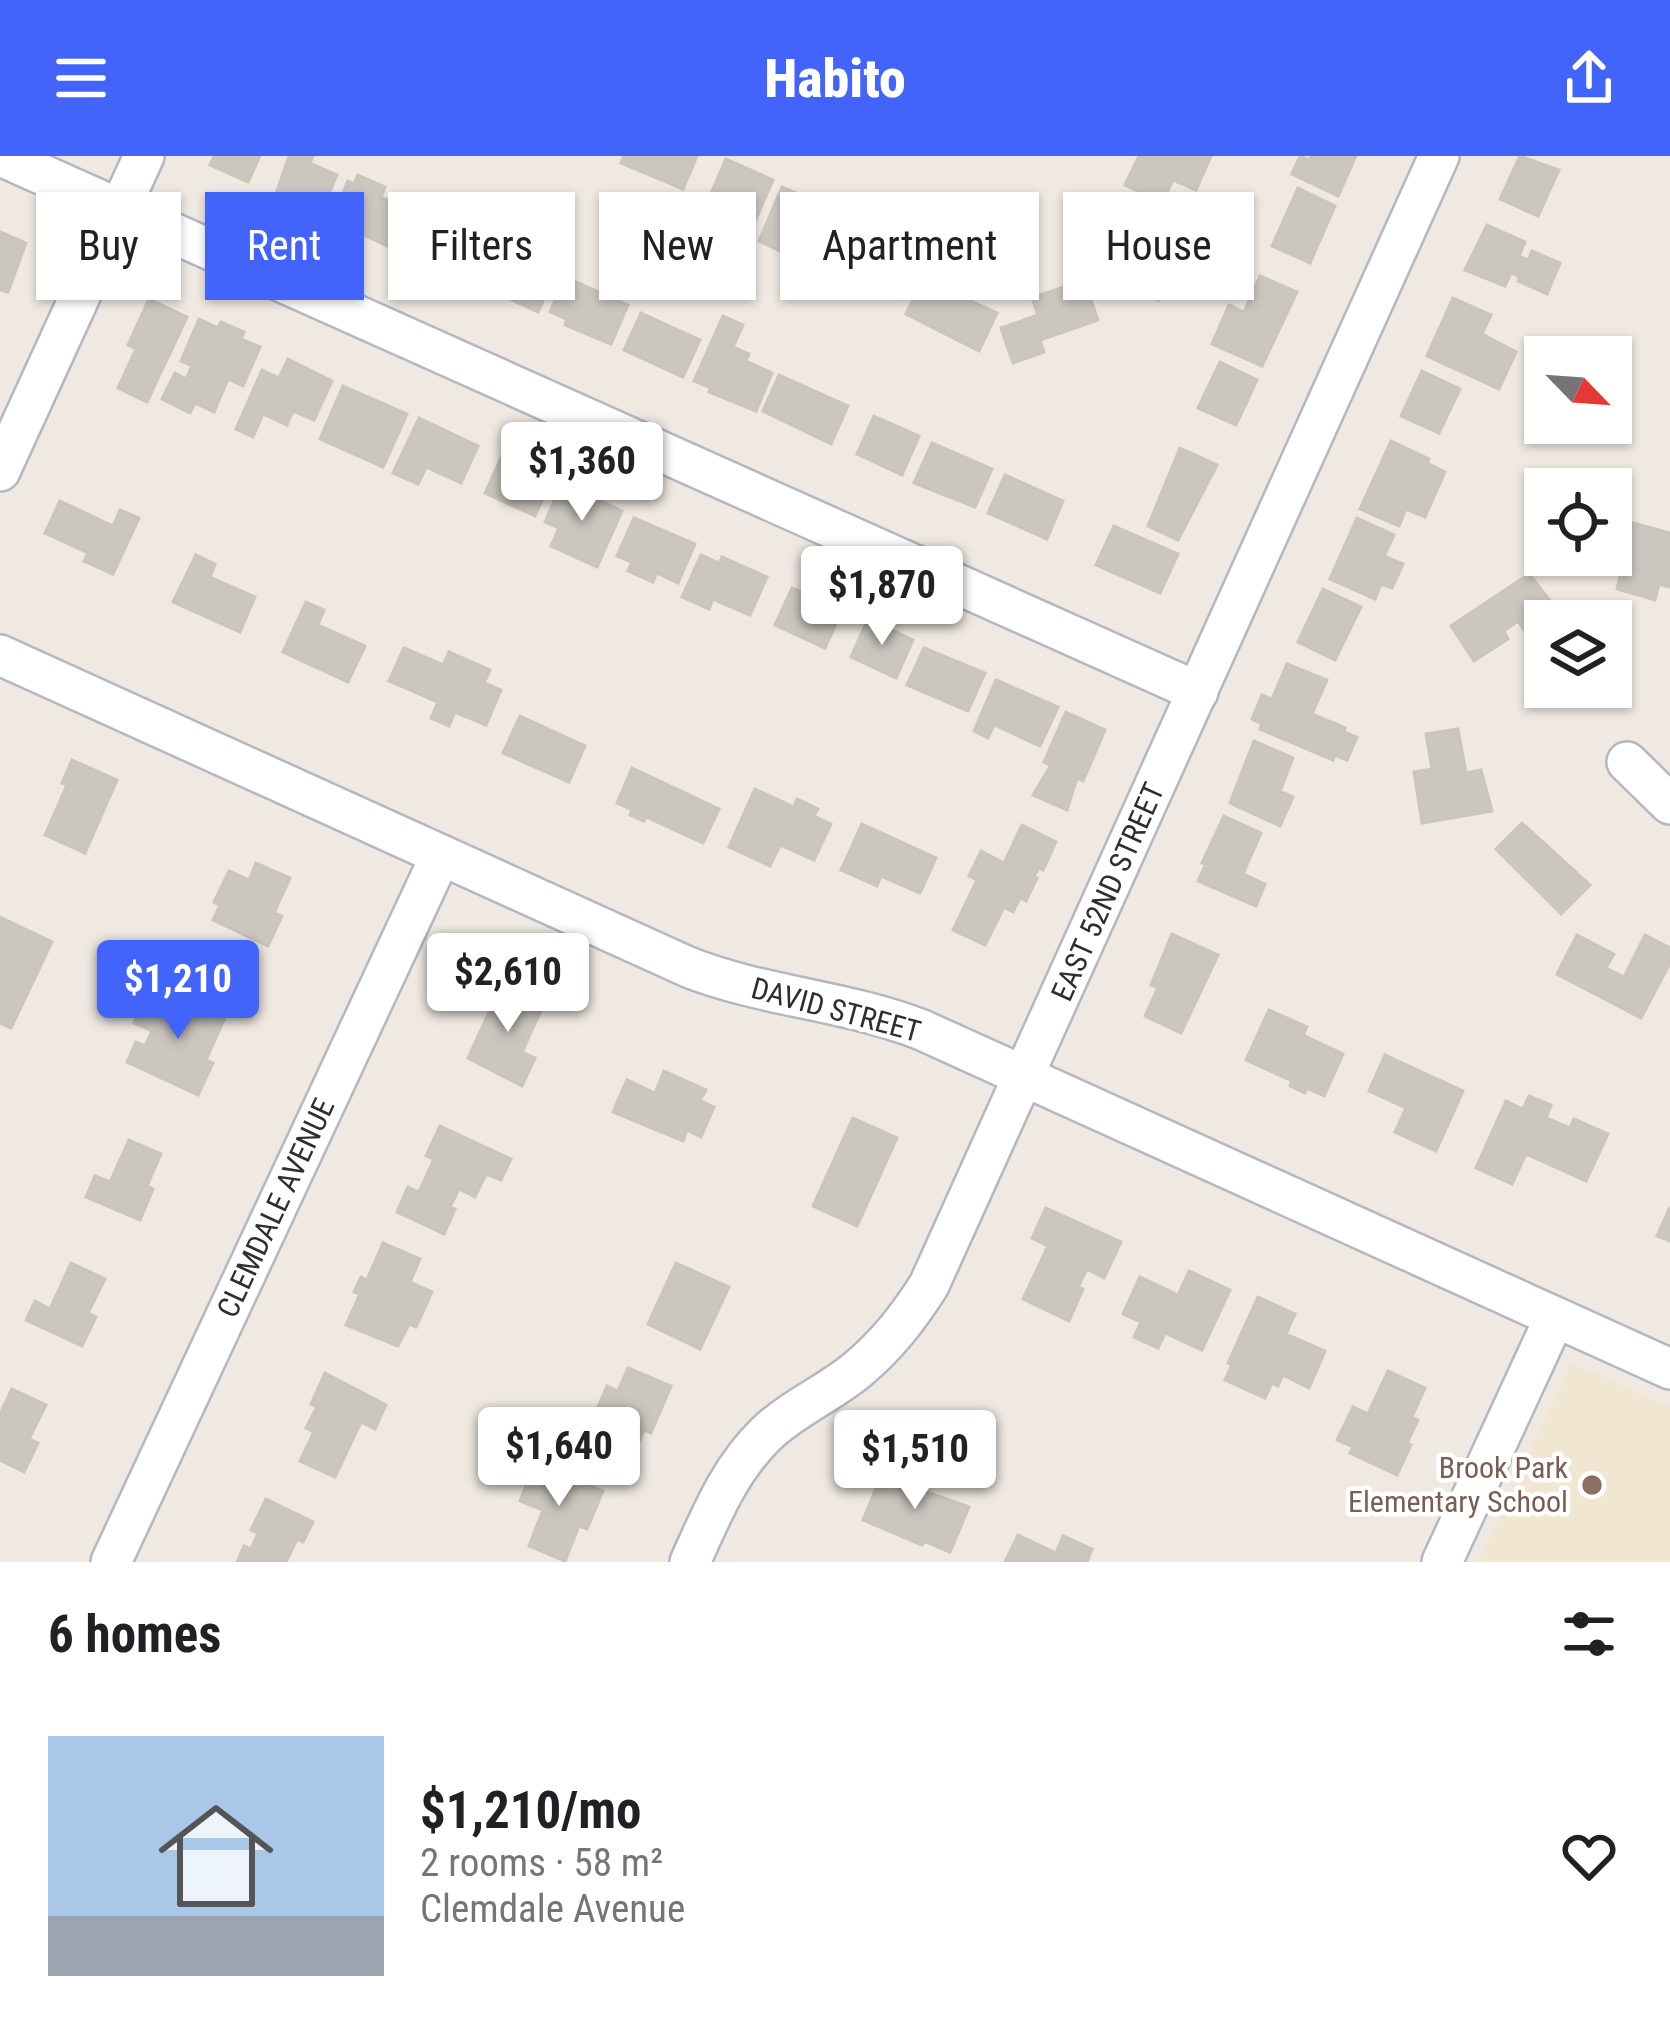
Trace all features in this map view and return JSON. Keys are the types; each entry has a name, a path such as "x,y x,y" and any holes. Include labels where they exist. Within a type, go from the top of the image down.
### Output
{"street":[{"path":"1,156 80,192"},
{"path":"128,192 144,156"},
{"name":"EAST 52ND STREET","path":"690,1562 722,1490 747,1454 790,1412 854,1373 914,1311 1439,156"},
{"path":"181,237 1198,692"},
{"path":"0,471 79,300"},
{"name":"DAVID STREET","path":"0,655 711,976 881,1016 1024,1076 1670,1369"},
{"path":"1627,762 1670,804"},
{"name":"CLEMDALE AVENUE","path":"111,1562 441,855"},
{"path":"1442,1562 1555,1317"}],"shaded area":[{"name":"Brook Park Elementary School","path":"1571,1363 1670,1407 1670,1562 1478,1562"}],"building":[{"path":"214,156 260,156 248,182 210,165"},
{"path":"289,156 313,156 310,163 337,175 330,192 277,192"},
{"path":"624,156 697,156 683,189 621,163"},
{"path":"1139,156 1211,156 1196,190 1173,180 1167,192 1140,192 1125,185"},
{"path":"1300,156 1309,160 1311,156 1356,156 1338,196 1292,174"},
{"path":"1520,156 1559,170 1538,216 1500,199"},
{"path":"726,159 773,180 756,219 756,192 712,192"},
{"path":"358,175 385,187 381,197 388,200 388,246 364,235 364,192 343,192 348,181 354,184"},
{"path":"782,187 794,192 780,192 780,251 759,241"},
{"path":"1298,188 1335,206 1310,263 1272,246"},
{"path":"1487,225 1525,242 1519,256 1528,260 1532,251 1560,263 1547,294 1511,273 1505,286 1465,270"},
{"path":"0,232 26,243 8,292 0,290"},
{"path":"1260,276 1297,292 1262,366 1212,344 1229,305 1244,312 1254,300"},
{"path":"575,281 599,292 599,300 628,305 611,344 565,325 567,319 550,312 555,300 575,300"},
{"path":"1063,287 1063,300 1091,300 1098,320 1040,340 1044,352 1013,363 1001,328 1038,315 1033,300 1039,300 1039,296"},
{"path":"1453,298 1491,315 1482,334 1516,352 1499,389 1427,356"},
{"path":"149,300 187,317 147,402 118,388 136,349 128,345"},
{"path":"512,300 543,300 538,312"},
{"path":"913,300 972,300 997,313 979,351 906,314"},
{"path":"641,313 700,340 683,377 624,350"},
{"path":"723,316 743,325 733,347 749,354 746,361 772,373 756,411 694,381"},
{"path":"199,319 244,332 241,339 260,347 243,386 228,379 214,412 195,403 190,413 162,399 175,373 186,379 192,366 181,361"},
{"path":"288,359 332,381 314,420 293,411 287,425 263,414 253,437 236,429 262,370 279,378"},
{"path":"1220,362 1257,380 1236,425 1198,408"},
{"path":"1422,371 1460,389 1439,433 1401,416"},
{"path":"779,375 848,406 831,444 763,411"},
{"path":"343,386 407,414 383,467 320,439"},
{"path":"874,416 919,436 902,475 857,454"},
{"path":"419,418 478,446 461,483 426,467 418,484 393,473"},
{"path":"1391,441 1445,472 1425,517 1406,509 1399,526 1360,509"},
{"path":"932,443 992,469 975,507 914,483"},
{"path":"1180,448 1217,465 1178,540 1148,526"},
{"path":"502,456 552,478 535,516 485,493"},
{"path":"1005,475 1063,501 1047,539 988,513"},
{"path":"562,483 622,511 597,567 551,546 559,528 545,522"},
{"path":"60,501 113,526 120,510 139,518 113,574 84,561 88,553 45,533"},
{"path":"634,518 695,544 678,583 657,573 653,582 628,571 632,562 617,556"},
{"path":"1357,518 1394,535 1384,556 1403,564 1392,588 1381,584 1375,599 1330,579"},
{"path":"1633,523 1670,533 1670,587 1659,584 1655,600 1617,589 1620,576 1632,576"},
{"path":"1114,526 1178,554 1160,593 1096,565"},
{"path":"196,555 215,564 210,577 255,597 240,632 173,602"},
{"path":"701,555 719,563 722,557 767,577 750,615 713,599 709,609 682,597"},
{"path":"1526,576 1549,600 1524,600 1524,630 1518,621 1504,631 1508,639 1474,661 1451,626"},
{"path":"792,588 842,610 825,648 775,625"},
{"path":"1323,589 1361,607 1335,660 1298,642"},
{"path":"306,602 324,610 318,625 365,646 348,682 283,652"},
{"path":"868,619 913,640 896,678 851,657"},
{"path":"404,648 443,665 449,652 490,670 484,683 501,690 486,725 455,712 449,726 431,718 438,702 389,681"},
{"path":"924,648 985,673 968,711 907,685"},
{"path":"1287,664 1327,680 1312,714 1357,737 1347,760 1335,755 1333,760 1260,729 1262,724 1252,719 1262,695 1272,699"},
{"path":"996,680 1058,707 1040,746 994,725 988,738 974,731"},
{"path":"1066,712 1105,730 1083,781 1077,778 1067,810 1033,795 1051,765 1044,762"},
{"path":"520,716 585,746 569,782 503,753"},
{"path":"1458,729 1466,773 1481,770 1492,811 1422,823 1414,772 1432,769 1426,734"},
{"path":"1254,741 1293,758 1280,791 1293,797 1280,826 1230,803"},
{"path":"72,760 117,780 85,853 45,835 67,785 62,783"},
{"path":"632,768 719,809 703,843 646,817 644,821 630,815 632,810 617,803"},
{"path":"755,789 794,807 797,799 818,809 814,816 831,824 814,860 780,845 770,866 729,847"},
{"path":"1224,816 1261,833 1243,874 1265,884 1256,906 1198,881"},
{"path":"1522,823 1590,885 1561,914 1496,849"},
{"path":"862,824 936,858 920,893 881,876 877,886 841,870"},
{"path":"1022,825 1056,842 1043,870 1039,868 1034,876 1026,901 1020,898 1013,912 1004,907 985,945 953,930 977,880 969,876 981,851 1004,863"},
{"path":"256,863 290,878 274,913 282,916 268,946 213,920 220,905 214,902 229,871 249,880"},
{"path":"0,917 52,942 11,1028 0,1023"},
{"path":"1172,934 1218,955 1181,1033 1145,1016 1158,988 1151,985"},
{"path":"1577,935 1614,954 1606,968 1624,977 1645,935 1670,948 1670,963 1641,1018 1557,974"},
{"path":"502,984 544,1004 522,1052 535,1058 522,1086 468,1058"},
{"path":"149,993 185,1013 192,997 227,1013 206,1060 213,1063 198,1095 127,1062 136,1042 145,1046 152,1031 134,1023"},
{"path":"1269,1010 1307,1027 1303,1035 1343,1054 1324,1096 1307,1088 1305,1093 1290,1086 1292,1081 1246,1060"},
{"path":"1385,1055 1463,1091 1436,1151 1395,1132 1406,1108 1369,1091"},
{"path":"664,1071 706,1090 700,1101 714,1107 701,1137 687,1130 683,1141 613,1112 627,1080 655,1093"},
{"path":"1529,1096 1551,1105 1546,1118 1570,1128 1574,1119 1608,1134 1586,1181 1526,1154 1512,1184 1476,1168 1506,1101 1523,1109"},
{"path":"853,1118 897,1138 857,1226 813,1206"},
{"path":"440,1126 511,1159 501,1180 486,1174 475,1197 459,1189 444,1234 397,1212 408,1187 419,1192 434,1159 426,1156"},
{"path":"129,1140 161,1154 147,1186 153,1189 140,1220 86,1197 95,1176 110,1182"},
{"path":"1670,1207 1670,1241 1657,1236"},
{"path":"1046,1208 1121,1242 1104,1278 1087,1269 1069,1321 1023,1299 1048,1246 1032,1238"},
{"path":"383,1243 420,1259 410,1282 432,1292 416,1327 409,1324 398,1346 346,1325 360,1294 354,1292 361,1277 367,1280"},
{"path":"71,1263 105,1279 88,1313 96,1317 82,1346 26,1320 35,1301 50,1309"},
{"path":"676,1263 729,1287 700,1349 648,1324"},
{"path":"1189,1271 1230,1290 1202,1350 1165,1333 1158,1348 1134,1337 1141,1322 1123,1314 1140,1277 1178,1295"},
{"path":"1258,1297 1295,1314 1286,1334 1325,1351 1309,1388 1283,1375 1278,1386 1272,1383 1265,1398 1225,1380"},
{"path":"628,1368 671,1386 651,1433 644,1430 630,1463 593,1446 608,1412 598,1407 607,1386 618,1391"},
{"path":"1388,1371 1425,1388 1412,1417 1418,1420 1407,1443 1411,1445 1397,1475 1350,1453 1353,1447 1337,1440 1353,1407 1368,1414"},
{"path":"325,1373 386,1405 375,1429 361,1422 335,1477 300,1461 314,1432 306,1428"},
{"path":"12,1389 46,1405 29,1439 38,1443 24,1472 0,1460 0,1414"},
{"path":"535,1463 603,1491 587,1529 579,1526 565,1561 529,1546 543,1510 520,1501"},
{"path":"885,1467 924,1483 921,1490 969,1507 950,1552 863,1520"},
{"path":"266,1499 313,1522 303,1542 297,1539 286,1562 237,1562 244,1546 251,1549 258,1533 251,1530"},
{"path":"1018,1535 1056,1553 1063,1536 1092,1549 1087,1562 1005,1562"}],"place":[{"name":"Brook Park Elementary School","path":"1592,1485"}]}
